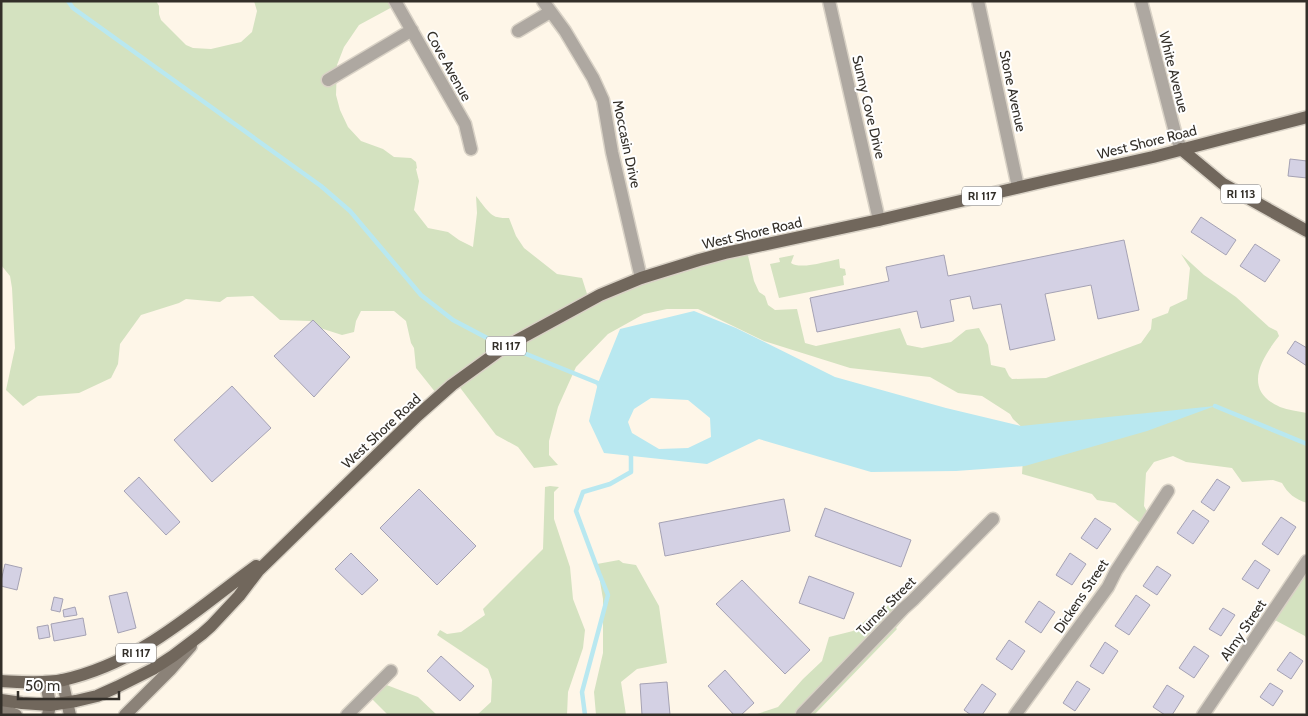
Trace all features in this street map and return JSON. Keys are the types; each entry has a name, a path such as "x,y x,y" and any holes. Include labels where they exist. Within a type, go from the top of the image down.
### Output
{"main road":[{"name":"West Shore Road","path":"1,700 49,710 67,702 97,696 147,672 173,656 211,626 239,596 258,571 410,422 470,371 503,348 600,296 641,278 699,260 1153,157 1307,117"},
{"name":"RI 113","path":"1181,149 1223,184 1307,231"},
{"name":"West Shore Road","path":"1,681 46,682 62,680 106,667 132,655 157,640 286,544"},
{"path":"125,715 170,670 202,634"},
{"path":"62,680 70,715"},
{"path":"46,682 49,710"},
{"path":"1,709 16,715"}],"street":[{"name":"Cove Avenue","path":"395,1 465,124 471,149"},
{"name":"Sunny Cove Drive","path":"828,1 879,220"},
{"name":"Stone Avenue","path":"978,1 1018,187"},
{"name":"White Avenue","path":"1141,1 1181,149"},
{"path":"518,31 547,6"},
{"name":"Moccasin Drive","path":"547,6 565,31 593,78 602,100 614,162 641,278"},
{"path":"328,80 412,30"},
{"name":"Dickens Street","path":"1015,715 1108,587 1116,571 1168,491"},
{"name":"Turner Street","path":"802,714 993,519"},
{"name":"Almy Street","path":"1203,715 1307,561"},
{"path":"347,715 391,671"}],"green space":[{"path":"1,1 156,1 159,6 161,20 186,45 193,48 211,49 241,42 252,32 257,11 254,1 395,1 396,5 359,25 344,47 337,65 336,95 340,110 348,127 361,141 383,149 394,157 411,158 416,162 419,181 414,210 428,228 448,232 473,247 477,213 476,196 494,216 509,218 516,236 524,248 557,274 582,278 588,297 746,247 754,281 759,292 765,296 768,305 775,310 797,309 805,343 816,346 900,328 907,345 922,348 951,342 966,330 979,328 988,345 991,365 1005,368 1012,379 1046,378 1141,343 1151,329 1152,319 1168,313 1170,307 1187,299 1190,268 1181,254 1204,275 1236,297 1269,327 1277,331 1279,336 1261,364 1258,383 1261,392 1268,400 1283,408 1307,413 1307,503 1292,496 1282,483 1273,480 1242,482 1232,468 1186,462 1173,456 1154,462 1146,473 1144,506 1149,515 1140,523 1115,503 1097,500 1092,494 1022,474 1023,459 1032,437 1010,414 982,396 958,393 930,377 850,368 764,341 698,309 667,309 644,314 608,334 576,367 558,407 549,441 549,455 558,465 534,468 518,447 496,435 455,381 436,393 416,368 414,348 406,321 394,311 361,311 356,321 354,332 342,335 317,327 310,321 280,320 253,296 227,297 220,302 186,299 141,315 120,344 118,364 111,378 79,393 38,396 23,406 6,390 15,348 10,276 1,265"},
{"path":"794,255 791,263 801,266 839,259 840,268 845,269 846,275 843,276 844,285 779,298 770,264 780,262 779,258"},
{"path":"545,487 559,487 554,492 554,519 570,567 573,599 585,630 583,648 568,692 567,715 477,715 491,702 492,680 488,669 437,635 440,630 447,634 461,632 485,615 483,609 543,549"},
{"path":"1307,556 1307,640 1305,636 1267,616"},
{"path":"619,560 623,563 636,565 659,606 667,663 637,669 621,682 626,715 596,715 594,692 603,653 603,599 597,564"},
{"path":"897,602 908,614 897,629 814,715 754,715 778,707 822,661 829,637 853,631 878,610"},
{"path":"384,684 418,697 437,715 388,715 369,696"}],"water":[{"path":"694,311 736,328 835,377 946,408 1021,426 1215,406 1147,431 1025,466 956,471 871,472 759,439 707,464 604,453 589,421 598,383 620,329","holes":["651,398 688,400 710,418 711,437 688,448 659,449 632,433 628,422 634,409"]}],"building":[{"path":"1290,159 1307,161 1307,178 1288,176"},
{"path":"1201,217 1236,240 1226,255 1191,232"},
{"path":"1124,240 1139,310 1098,319 1091,285 1045,294 1055,340 1010,350 1001,304 973,309 970,296 950,300 954,321 921,328 917,311 817,332 810,298 889,281 886,267 944,255 948,276"},
{"path":"1255,244 1280,260 1265,282 1240,266"},
{"path":"313,320 350,357 314,397 274,356"},
{"path":"1295,341 1307,348 1307,366 1287,353"},
{"path":"232,386 271,428 212,482 174,440"},
{"path":"139,477 180,522 166,535 124,491"},
{"path":"1217,479 1230,487 1214,511 1201,502"},
{"path":"419,489 476,546 437,585 380,528"},
{"path":"784,499 790,531 665,556 659,523"},
{"path":"825,508 911,540 901,567 815,536"},
{"path":"1193,510 1209,521 1193,544 1177,533"},
{"path":"1281,517 1296,527 1278,555 1262,544"},
{"path":"1095,518 1111,529 1097,549 1081,538"},
{"path":"351,553 378,580 362,595 335,569"},
{"path":"1070,553 1086,564 1072,585 1056,575"},
{"path":"1255,560 1270,570 1258,589 1242,579"},
{"path":"5,564 22,568 17,590 1,586"},
{"path":"1157,566 1171,575 1157,595 1143,586"},
{"path":"809,576 854,593 844,619 799,603"},
{"path":"742,580 810,650 785,674 716,604"},
{"path":"127,592 136,628 118,633 109,596"},
{"path":"1136,595 1150,605 1129,635 1115,626"},
{"path":"54,597 63,599 60,612 51,610"},
{"path":"1039,601 1055,612 1041,633 1025,622"},
{"path":"75,607 77,615 64,617 63,610"},
{"path":"1223,608 1235,615 1221,636 1209,629"},
{"path":"83,618 86,635 54,641 51,624"},
{"path":"48,625 50,637 39,639 37,627"},
{"path":"1009,640 1025,651 1012,670 996,659"},
{"path":"1105,642 1118,651 1103,674 1090,666"},
{"path":"1194,646 1209,656 1194,678 1179,668"},
{"path":"1290,652 1303,661 1291,679 1277,670"},
{"path":"441,656 474,686 460,701 427,671"},
{"path":"725,670 754,703 741,715 734,715 708,686"},
{"path":"1077,681 1090,689 1075,711 1063,703"},
{"path":"667,682 670,715 642,715 640,684"},
{"path":"1270,683 1283,691 1273,706 1260,697"},
{"path":"982,684 996,694 982,715 971,715 964,710"},
{"path":"1167,685 1184,696 1172,715 1165,715 1153,707"}],"waterway":[{"path":"68,1 73,8 321,186 350,211 421,295 453,320 489,339 598,383 600,388"},
{"path":"1215,406 1307,444"},
{"path":"585,715 582,692 608,595 576,511 583,492 610,484 631,472 631,456 629,452"}]}
